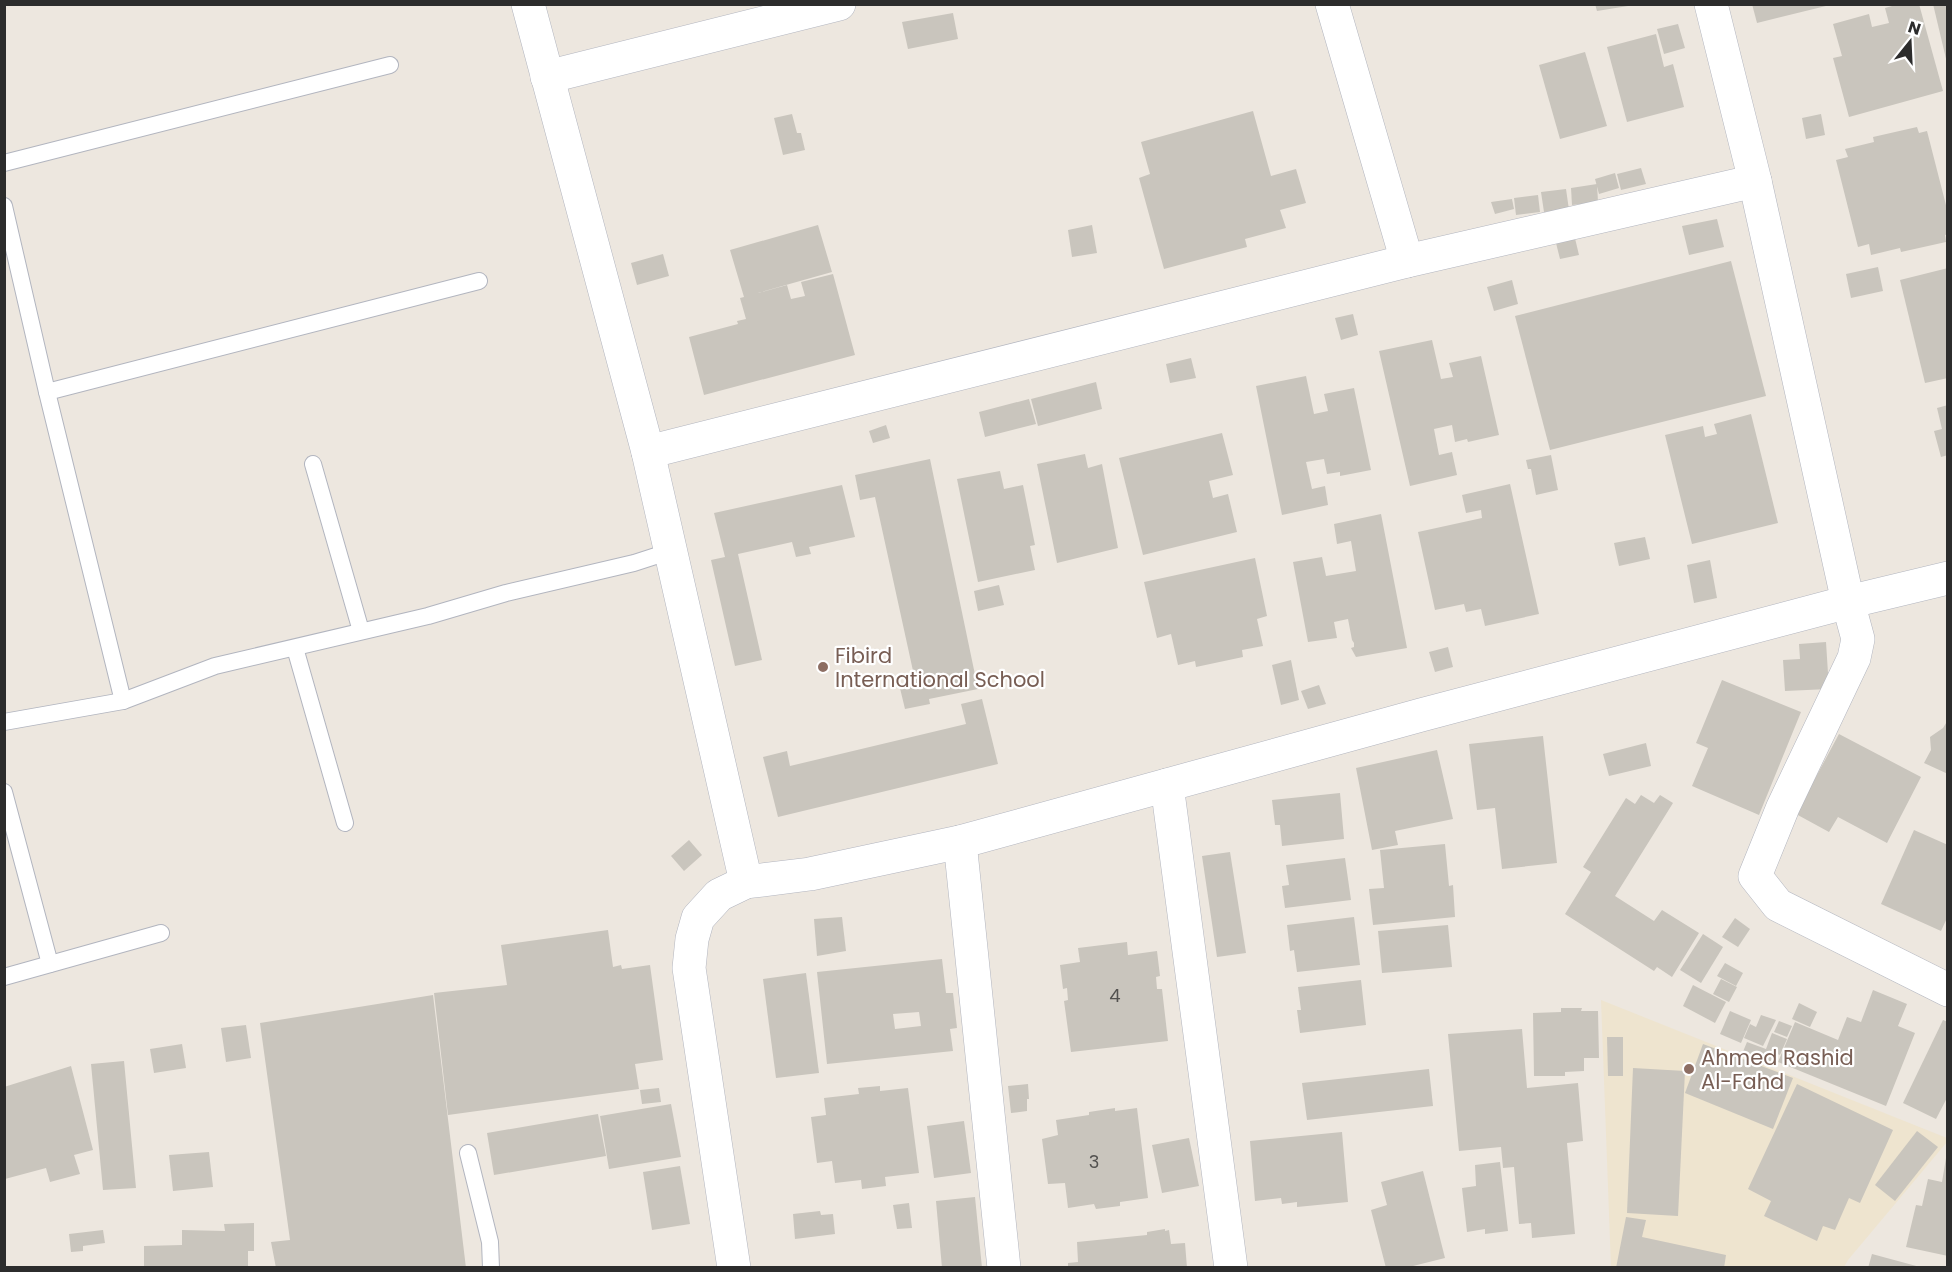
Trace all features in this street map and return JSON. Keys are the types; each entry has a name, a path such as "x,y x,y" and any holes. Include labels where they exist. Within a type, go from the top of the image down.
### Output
{"street":[{"path":"528,4 648,452 746,882"},
{"path":"547,77 839,4"},
{"path":"1332,4 1407,261"},
{"path":"1711,4 1755,181 1858,639 1854,658 1782,807 1755,876 1778,905 1947,990"},
{"path":"648,452 1407,261 1755,181"},
{"path":"734,1268 689,968 692,939 698,918 719,895 746,882 810,874 960,842 1421,715 1947,578"},
{"path":"1167,785 1231,1268"},
{"path":"960,842 1004,1268"}],"lane":[{"path":"4,163 390,65"},
{"path":"4,206 123,701"},
{"path":"47,392 479,281"},
{"path":"314,464 361,632"},
{"path":"4,722 123,701 215,666 428,616 506,593 634,563 671,551"},
{"path":"295,648 345,823"},
{"path":"4,792 50,964"},
{"path":"4,977 161,933"},
{"path":"468,1153 490,1242 491,1268"}],"shaded area":[{"name":"Ahmed Rashid Al-Fahd","path":"1601,1000 1947,1138 1947,1142 1844,1267 1611,1267"}],"building":[{"path":"1595,4 1628,4 1628,6 1597,11"},
{"path":"1752,4 1830,4 1830,5 1757,23"},
{"path":"1899,4 1919,4 1943,91 1849,117 1833,58 1842,56 1833,24 1869,14 1872,27 1889,23 1885,8"},
{"path":"1933,4 1948,4 1948,63 1947,63"},
{"path":"953,13 958,39 908,49 902,22"},
{"path":"1678,24 1685,48 1664,54 1657,29"},
{"path":"1656,34 1664,67 1673,64 1684,107 1627,122 1607,47"},
{"path":"1585,52 1607,126 1560,139 1539,65"},
{"path":"1253,111 1271,176 1296,169 1306,203 1280,210 1286,228 1245,239 1247,247 1164,269 1139,178 1150,174 1141,142"},
{"path":"792,114 797,133 801,133 805,150 783,155 774,118"},
{"path":"1821,114 1825,135 1806,139 1802,118"},
{"path":"1917,127 1919,133 1927,131 1948,213 1946,242 1901,252 1900,248 1871,255 1869,244 1858,247 1836,160 1848,157 1845,149 1874,142 1873,137"},
{"path":"1641,168 1646,184 1621,190 1617,174"},
{"path":"1615,173 1619,188 1599,194 1595,179"},
{"path":"1597,184 1598,202 1572,205 1571,188"},
{"path":"1566,189 1569,210 1544,212 1541,192"},
{"path":"1538,195 1540,212 1516,215 1514,198"},
{"path":"1512,199 1514,209 1495,214 1491,202"},
{"path":"1717,219 1724,247 1689,255 1682,226"},
{"path":"818,225 832,272 758,293 787,285 791,299 805,296 801,282 833,274 855,355 704,395 689,337 738,324 737,321 746,319 740,298 744,297 730,250"},
{"path":"1092,225 1097,253 1072,257 1068,230"},
{"path":"1573,230 1579,255 1560,259 1554,235"},
{"path":"663,254 669,276 637,285 631,263"},
{"path":"1731,261 1766,396 1550,450 1515,316"},
{"path":"1878,267 1883,291 1851,298 1846,274"},
{"path":"1948,268 1948,378 1925,383 1900,280"},
{"path":"1512,280 1518,304 1494,311 1487,287"},
{"path":"1353,314 1358,335 1341,340 1335,318"},
{"path":"1432,340 1441,379 1453,377 1449,363 1481,356 1499,435 1468,442 1467,439 1455,442 1452,425 1434,429 1439,455 1452,452 1457,475 1410,486 1379,351"},
{"path":"1191,358 1196,378 1170,383 1166,364"},
{"path":"1306,376 1314,414 1328,411 1324,394 1354,388 1371,470 1340,476 1340,472 1327,474 1324,459 1306,462 1312,489 1325,486 1328,505 1282,515 1256,386"},
{"path":"1096,382 1102,409 1038,426 1031,399"},
{"path":"1029,399 1036,424 985,437 979,412"},
{"path":"1948,405 1948,455 1941,457 1934,431 1942,429 1937,408"},
{"path":"1751,414 1778,523 1692,544 1665,435 1703,426 1705,437 1717,434 1714,424"},
{"path":"886,425 890,438 873,443 869,431"},
{"path":"1222,433 1233,475 1209,481 1213,498 1228,494 1237,532 1143,555 1119,458"},
{"path":"1085,454 1088,468 1102,464 1118,548 1057,563 1037,464"},
{"path":"1551,455 1558,490 1536,495 1531,469 1528,469 1526,460"},
{"path":"930,459 978,689 929,699 930,704 905,709 899,684 915,680 875,497 860,500 855,475"},
{"path":"1000,471 1004,489 1023,485 1035,545 1030,546 1035,570 978,582 957,479"},
{"path":"1510,484 1539,614 1485,626 1481,609 1466,612 1464,604 1435,610 1418,532 1482,518 1481,510 1466,513 1462,495"},
{"path":"842,485 855,537 809,547 811,554 796,557 792,542 738,554 762,660 735,666 711,560 725,557 714,513"},
{"path":"1381,514 1407,648 1356,657 1351,648 1354,647 1354,643 1348,619 1334,622 1337,638 1308,642 1293,562 1322,557 1326,576 1356,571 1351,541 1337,544 1334,524"},
{"path":"1645,537 1650,559 1619,566 1614,543"},
{"path":"1255,558 1267,616 1257,619 1263,646 1242,650 1243,657 1196,667 1195,661 1178,665 1171,634 1157,638 1144,582"},
{"path":"1710,560 1717,598 1694,603 1687,565"},
{"path":"999,585 1004,605 978,611 974,591"},
{"path":"1826,642 1829,689 1785,691 1783,660 1800,659 1799,644"},
{"path":"1448,647 1453,667 1435,672 1429,652"},
{"path":"1291,660 1299,700 1281,705 1272,665"},
{"path":"1722,680 1801,712 1759,815 1692,786 1708,748 1696,743"},
{"path":"1319,685 1326,704 1308,709 1301,691"},
{"path":"982,699 998,764 778,817 763,757 787,751 790,766 966,724 961,704"},
{"path":"1948,720 1948,774 1924,763 1931,750 1930,737 1943,728"},
{"path":"1839,734 1921,777 1887,843 1838,817 1829,832 1796,814"},
{"path":"1543,736 1557,863 1502,869 1495,808 1477,810 1469,744"},
{"path":"1646,743 1651,766 1609,776 1603,754"},
{"path":"1437,750 1453,819 1395,831 1398,845 1372,850 1356,768"},
{"path":"1340,793 1344,839 1282,846 1280,825 1275,825 1272,800"},
{"path":"1641,795 1654,803 1660,795 1673,803 1615,896 1654,921 1662,910 1699,933 1672,977 1657,967 1654,971 1565,914 1591,872 1583,867 1626,798 1635,804"},
{"path":"1914,830 1948,845 1948,916 1941,931 1881,904"},
{"path":"689,840 702,855 684,871 671,856"},
{"path":"1445,844 1449,886 1453,885 1455,917 1373,925 1369,889 1384,888 1380,850"},
{"path":"1230,852 1246,953 1217,957 1202,856"},
{"path":"1345,858 1351,900 1285,908 1282,886 1289,885 1286,865"},
{"path":"842,917 846,951 817,956 814,919"},
{"path":"1354,917 1360,965 1297,972 1294,950 1290,951 1287,925"},
{"path":"1735,918 1750,929 1738,947 1722,937"},
{"path":"1448,925 1452,967 1382,973 1378,931"},
{"path":"608,930 613,967 621,965 622,969 650,965 663,1060 635,1064 639,1089 448,1115 434,993 507,985 501,945"},
{"path":"1703,934 1723,947 1701,983 1680,970"},
{"path":"1127,942 1128,955 1157,951 1160,976 1156,977 1157,989 1162,989 1168,1041 1071,1052 1064,1001 1068,1000 1067,988 1063,989 1060,965 1080,962 1078,948"},
{"path":"942,959 946,993 953,993 957,1028 950,1029 953,1051 827,1064 817,972","holes":["919,1012 921,1026 895,1029 893,1014"]},
{"path":"1725,963 1743,973 1736,986 1717,976"},
{"path":"806,973 819,1073 776,1078 763,979"},
{"path":"1721,979 1737,987 1729,1002 1713,994"},
{"path":"1361,980 1366,1025 1300,1033 1297,1010 1301,1010 1298,987"},
{"path":"1693,985 1726,1002 1715,1023 1683,1006"},
{"path":"1873,990 1907,1004 1898,1026 1915,1033 1886,1106 1778,1062 1795,1022 1838,1040 1847,1017 1861,1022"},
{"path":"433,995 466,1268 276,1268 271,1242 290,1240 260,1023"},
{"path":"1799,1003 1817,1012 1810,1027 1792,1019"},
{"path":"1561,1008 1598,1011 1599,1058 1584,1058 1584,1071 1565,1072 1565,1076 1534,1076 1533,1013 1561,1012"},
{"path":"1730,1011 1751,1020 1741,1043 1720,1034"},
{"path":"1761,1015 1776,1020 1763,1046 1744,1038 1750,1024 1756,1027"},
{"path":"1943,1020 1948,1022 1948,1096 1936,1119 1903,1103"},
{"path":"1779,1021 1792,1026 1787,1037 1774,1032"},
{"path":"246,1025 251,1058 226,1062 221,1028"},
{"path":"1522,1029 1527,1088 1578,1083 1583,1141 1567,1143 1575,1234 1532,1238 1531,1223 1519,1224 1514,1167 1503,1168 1501,1147 1459,1151 1448,1034"},
{"path":"1772,1033 1787,1039 1780,1055 1774,1053 1769,1065 1742,1054 1747,1042 1766,1049"},
{"path":"1607,1037 1623,1037 1623,1076 1608,1076"},
{"path":"182,1044 186,1068 154,1073 150,1049"},
{"path":"1703,1044 1793,1078 1773,1129 1685,1093"},
{"path":"124,1061 136,1188 103,1190 91,1064"},
{"path":"71,1066 93,1150 74,1155 80,1174 50,1182 46,1168 5,1179 4,1087"},
{"path":"1633,1068 1685,1071 1678,1216 1627,1213"},
{"path":"1429,1069 1433,1106 1307,1120 1302,1083"},
{"path":"1028,1084 1027,1111 1011,1113 1008,1086"},
{"path":"1797,1084 1893,1130 1860,1203 1849,1198 1835,1230 1823,1226 1817,1241 1764,1216 1771,1201 1748,1189"},
{"path":"880,1086 880,1091 908,1088 919,1173 885,1177 886,1186 862,1189 861,1180 835,1183 832,1161 817,1163 811,1117 826,1115 824,1098 859,1094 858,1088"},
{"path":"659,1088 661,1102 642,1104 640,1090"},
{"path":"671,1104 681,1157 609,1169 600,1116"},
{"path":"1115,1108 1115,1111 1137,1108 1148,1198 1120,1202 1120,1206 1096,1209 1094,1204 1068,1208 1065,1183 1048,1184 1042,1139 1058,1135 1056,1120"},
{"path":"598,1114 606,1156 494,1175 487,1133"},
{"path":"964,1121 971,1173 934,1178 927,1126"},
{"path":"1917,1131 1938,1147 1895,1201 1875,1185"},
{"path":"1342,1132 1348,1202 1297,1207 1297,1202 1282,1204 1281,1198 1255,1201 1250,1141"},
{"path":"1189,1138 1199,1186 1162,1193 1152,1145"},
{"path":"209,1152 213,1187 173,1191 169,1155"},
{"path":"1946,1158 1948,1158 1948,1256 1906,1247 1916,1205 1922,1206 1928,1179 1942,1182"},
{"path":"1500,1162 1508,1231 1485,1234 1485,1229 1467,1232 1462,1188 1476,1186 1475,1165"},
{"path":"680,1166 690,1224 652,1230 643,1172"},
{"path":"1423,1171 1445,1258 1405,1268 1386,1268 1371,1210 1387,1205 1381,1182"},
{"path":"975,1197 982,1268 942,1268 936,1201"},
{"path":"909,1203 912,1228 897,1229 893,1205"},
{"path":"820,1211 821,1215 833,1214 835,1234 795,1239 793,1214"},
{"path":"1626,1217 1646,1220 1642,1237 1726,1255 1724,1268 1616,1268"},
{"path":"254,1223 254,1251 248,1251 248,1268 144,1268 144,1246 182,1245 182,1230 225,1231 224,1224"},
{"path":"1165,1229 1165,1231 1169,1230 1171,1244 1185,1243 1187,1268 1068,1268 1068,1263 1078,1262 1077,1242 1147,1235 1147,1232"},
{"path":"103,1230 105,1243 83,1246 83,1251 71,1252 69,1234"},
{"path":"1872,1254 1920,1267 1920,1268 1868,1268"}],"place":[{"name":"Fibird International School","path":"823,667"},
{"name":"Ahmed Rashid Al-Fahd","path":"1689,1069"}]}
